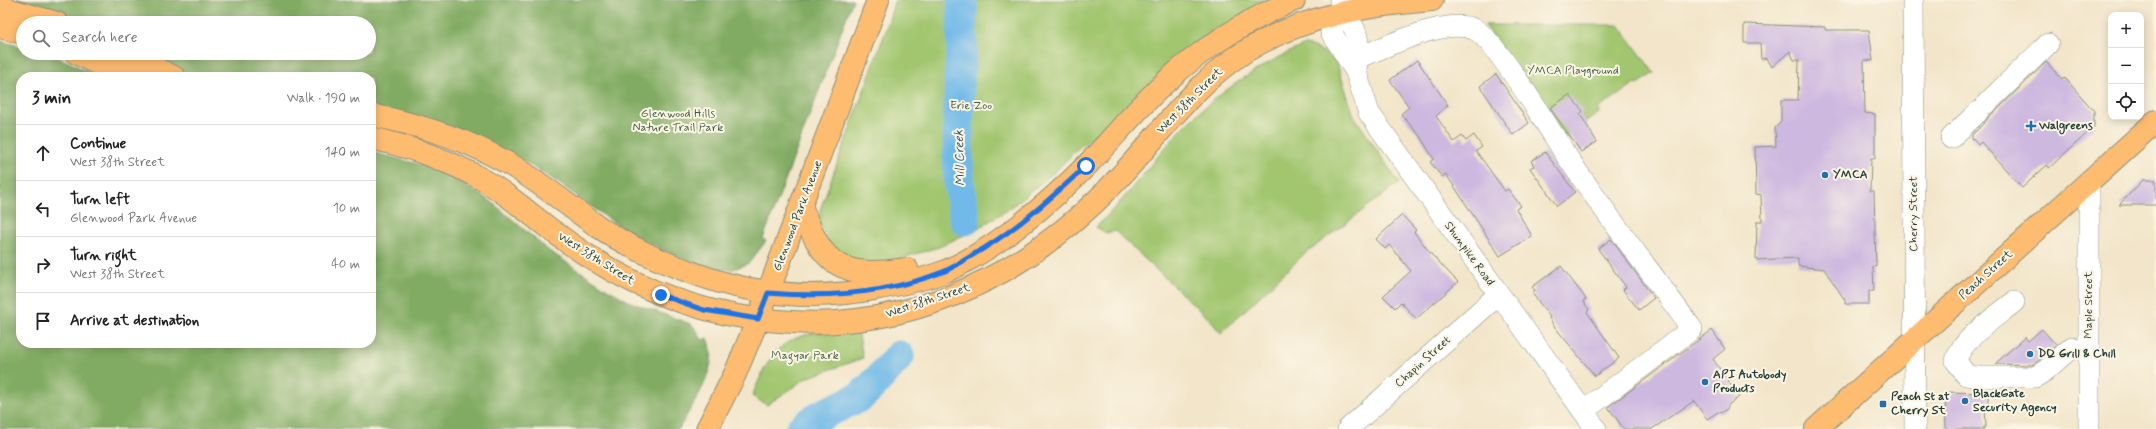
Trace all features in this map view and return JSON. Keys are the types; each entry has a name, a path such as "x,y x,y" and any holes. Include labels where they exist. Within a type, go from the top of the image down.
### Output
{"main road":[{"name":"Glenwood Park Avenue","path":"707,429 735,374 758,319 878,0"},
{"name":"West 38th Street","path":"376,139 427,154 485,181 502,192 577,249 638,285 680,302 704,310 758,319 836,323 883,317 952,296 988,280 1029,258 1062,234 1115,183 1166,124 1217,73 1245,51 1297,24 1340,6 1432,0"},
{"name":"West 38th Street","path":"376,116 447,135 489,153 539,183 601,229 649,256 722,282 768,293 802,296 854,293 899,284 946,271 993,243 1039,210 1086,166 1167,81 1208,47 1271,10 1292,1"},
{"path":"0,7 32,16"},
{"path":"0,28 16,31"},
{"path":"91,60 116,72"},
{"path":"138,60 163,72"},
{"name":"Peach Street","path":"1816,429 2156,121"},
{"path":"801,206 816,241 827,256 838,266 852,270 875,273 910,268 970,248 993,243"}],"street":[{"name":"Cherry Street","path":"1913,0 1915,429"},
{"name":"Shunpike Road","path":"1340,6 1354,27 1357,64 1374,120 1498,295 1596,429"},
{"path":"1357,64 1436,29 1466,27 1482,34 1503,60 1568,159 1692,329 1582,411"},
{"path":"1951,138 2048,44"},
{"name":"Maple Street","path":"2089,181 2089,429"},
{"name":"Chapin Street","path":"1359,425 1498,295"},
{"path":"2014,302 1972,338 1958,353 1956,361 1966,375 1976,377 2035,377 2045,371 2072,347"}],"green space":[{"name":"Glenwood Hills Nature Trail Park","path":"0,0 853,0 763,239 766,241 749,263 734,269 720,270 684,259 630,234 554,180 523,161 376,112 376,72 177,72 153,60 376,60 376,16 57,16"},
{"name":"Erie Zoo","path":"895,0 1271,0 1249,10 1222,26 1186,52 1115,121 1077,149 1056,171 1010,208 980,227 939,247 888,262 860,265 831,248 820,224 820,210 885,33"},
{"name":"YMCA Playground","path":"1485,25 1619,25 1654,73 1638,84 1635,83 1598,109 1599,113 1564,137"},
{"path":"0,41 16,45 16,60 62,60 89,72 16,72 16,348 376,348 376,153 442,172 492,202 549,251 606,288 630,302 691,324 696,329 702,340 708,338 711,350 711,362 704,385 679,429 0,429"},
{"path":"1305,45 1314,47 1327,54 1337,64 1354,116 1399,183 1302,256 1221,333 1208,318 1115,231 1106,233 1096,227 1118,204 1180,131 1208,105 1254,71"},
{"name":"Magyar Park","path":"858,330 863,358 806,378 767,405 752,396 763,371 771,358 779,349 789,342 810,334"}],"building":[{"path":"1744,24 1825,27 1825,30 1869,30 1873,61 1864,60 1865,113 1875,114 1875,158 1871,158 1870,191 1874,191 1876,267 1873,266 1874,291 1869,291 1869,304 1845,304 1845,300 1824,269 1798,266 1798,258 1756,260 1757,221 1762,221 1761,195 1756,194 1755,147 1776,146 1775,128 1781,122 1781,100 1798,100 1799,60 1794,60 1790,51 1772,67 1767,58 1761,59 1760,43 1744,43"},
{"path":"1417,60 1448,105 1436,116 1454,142 1462,136 1466,141 1474,135 1482,147 1476,151 1505,191 1508,189 1521,206 1516,209 1532,236 1500,256 1446,174 1442,177 1430,162 1434,159 1419,135 1401,114 1409,107 1390,80"},
{"path":"2046,62 2062,79 2064,77 2094,111 2094,127 2049,168 2047,165 2022,188 1981,142 1978,145 1972,138 1972,135 1990,115 1995,112"},
{"path":"1496,74 1529,123 1513,135 1480,86"},
{"path":"1569,95 1583,111 1580,114 1597,142 1581,152 1550,108"},
{"path":"1545,152 1575,192 1557,206 1530,168 1534,166 1531,161"},
{"path":"2143,180 2156,180 2156,205 2119,205"},
{"path":"1402,215 1416,230 1414,232 1432,255 1458,282 1416,319 1401,302 1395,308 1383,296 1411,271 1389,245 1385,249 1376,239"},
{"path":"1611,239 1654,298 1639,310 1623,290 1626,287 1598,249"},
{"path":"1561,266 1586,299 1583,301 1589,310 1587,312 1619,358 1595,376 1554,326 1549,318 1550,317 1532,293 1535,290 1532,287"},
{"path":"2042,329 2056,345 2038,361 2032,365 1995,364 2025,337 2028,341"},
{"path":"1712,330 1725,349 1713,359 1739,397 1728,405 1728,408 1721,413 1718,412 1707,419 1694,401 1652,429 1624,429 1608,407"},
{"path":"1945,392 1988,393 1988,407 1985,407 1986,427 1984,427 1984,429 1946,429"}],"waterway":[{"name":"Mill Creek","path":"962,0 962,49 959,77 958,157 959,182 965,220"},
{"name":"Mill Creek","path":"801,429 821,415 860,397 899,356"}],"place":[{"name":"Walgreens","path":"2031,126"},
{"name":"YMCA","path":"1825,175"},
{"name":"DQ Grill & Chill","path":"2030,354"},
{"name":"API Autobody Products","path":"1705,382"},
{"name":"BlackGate Security Agency","path":"1965,401"},
{"name":"Peach St at Cherry St","path":"1883,404"}],"route":[{"path":"661,295 704,310 758,319 768,293 802,296 854,293 899,284 946,271 1009,232 1039,210 1086,166"}]}
